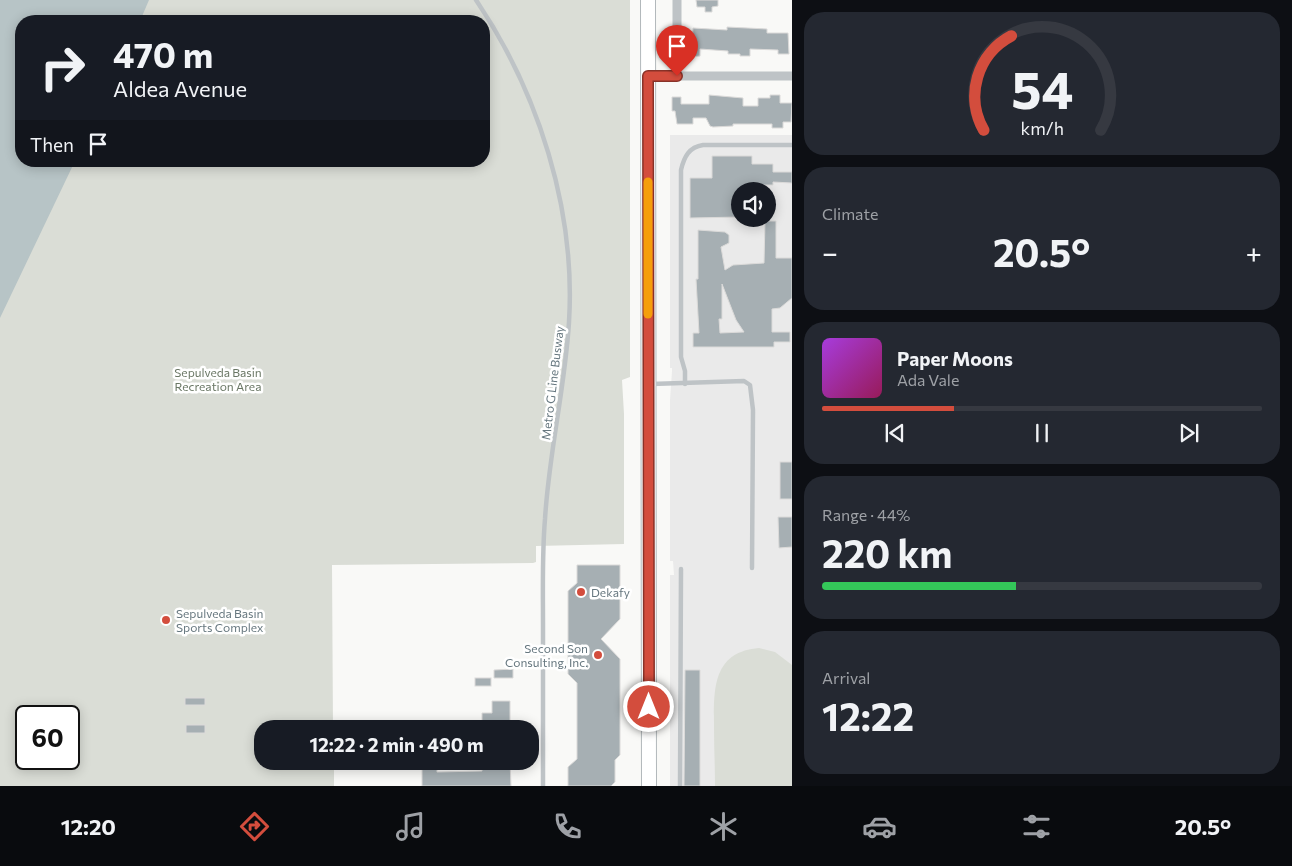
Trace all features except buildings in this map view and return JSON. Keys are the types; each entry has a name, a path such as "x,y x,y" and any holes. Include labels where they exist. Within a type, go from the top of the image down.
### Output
{"main road":[{"path":"648,0 649,786"}],"street":[{"path":"676,0 677,76"},
{"path":"648,76 792,76"}],"lane":[{"name":"Metro G Line Busway","path":"476,0 486,15"},
{"name":"Metro G Line Busway","path":"490,20 519,76 537,120 557,189 568,255 570,319 568,343 544,528 544,786"},
{"path":"685,384 685,371 681,357 681,170 685,157 695,147 703,145 792,145"},
{"path":"649,384 748,382 752,390 752,568"},
{"path":"680,786 681,568"}],"shaded area":[{"path":"0,0 149,0 143,15 15,15 15,167 72,167 0,318"},
{"path":"670,135 792,135 792,786 670,786 670,575 674,575 673,561 670,561 670,400 672,368 670,368"}],"green space":[{"name":"Sepulveda Basin Recreation Area","path":"0,0 630,0 630,377 622,380 624,414 624,544 536,546 536,562 533,563 332,565 333,720 254,720 254,770 334,770 334,786 0,786"},
{"path":"759,648 775,652 792,665 792,786 715,786 714,701 718,676 732,657 743,651"}],"slow traffic":[{"path":"648,182 648,314"}],"place":[{"name":"Dekafy","path":"581,592"},
{"name":"Sepulveda Basin Sports Complex","path":"166,620"},
{"name":"Second Son Consulting, Inc.","path":"598,655"}],"route":[{"path":"649,707 648,76 677,76"}]}
